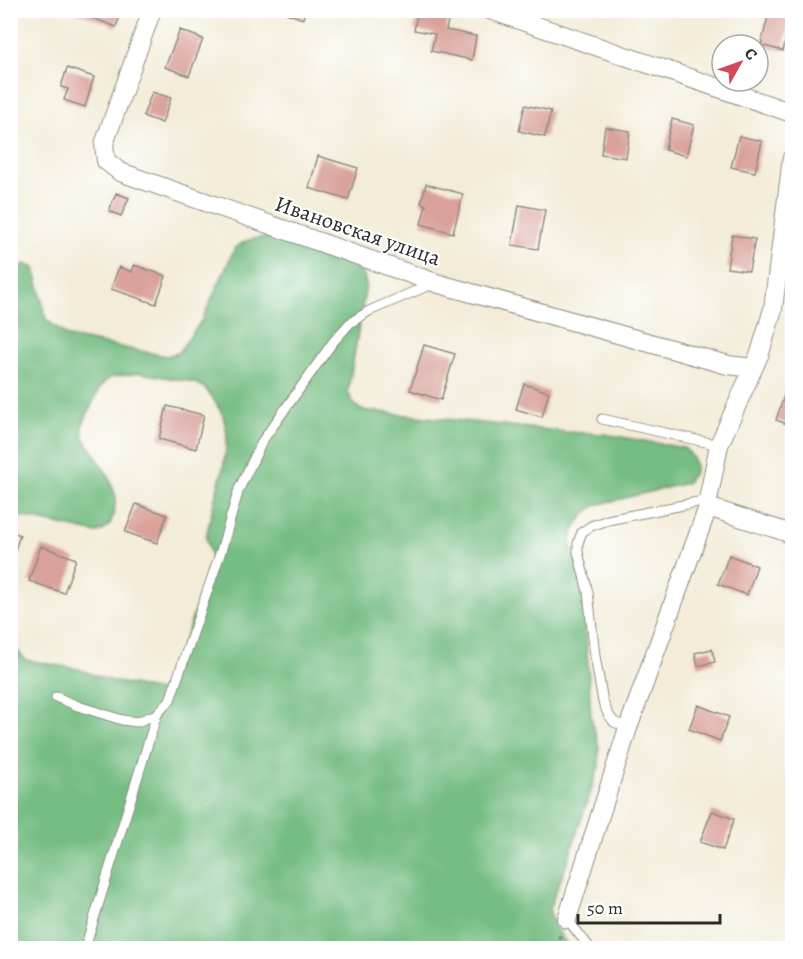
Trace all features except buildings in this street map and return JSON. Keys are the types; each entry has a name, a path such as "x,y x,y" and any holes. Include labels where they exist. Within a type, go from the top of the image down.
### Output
{"street":[{"name":"Ивановская улица","path":"152,10 104,144 106,161 120,172 436,283 728,365 753,368"},
{"path":"490,10 792,113"},
{"path":"567,920 628,728 708,504 719,445 760,353 773,309 792,158"},
{"path":"708,504 792,534"}],"lane":[{"path":"56,697 122,720 137,722 157,714 170,700 221,551 239,489 263,440 333,342 350,322 369,310 436,283"},
{"path":"602,419 719,445"},
{"path":"628,728 614,722 603,702 588,592 578,543 582,532 608,520 708,504"},
{"path":"85,948 157,714"},
{"path":"567,920 590,948"}],"green space":[{"path":"266,237 332,256 362,272 366,285 348,391 352,402 361,410 604,434 684,448 693,458 695,472 686,483 596,505 576,525 570,543 581,579 591,717 599,747 599,766 565,869 549,909 555,927 570,948 11,948 10,637 13,646 26,660 78,669 105,679 159,691 168,687 212,562 206,537 223,469 227,434 223,415 214,400 205,388 194,382 140,373 112,377 105,381 99,389 82,426 83,436 109,477 116,497 110,524 97,533 11,514 11,274 24,264 35,268 46,319 68,337 166,356 178,353 202,320 234,250 248,240"}]}
